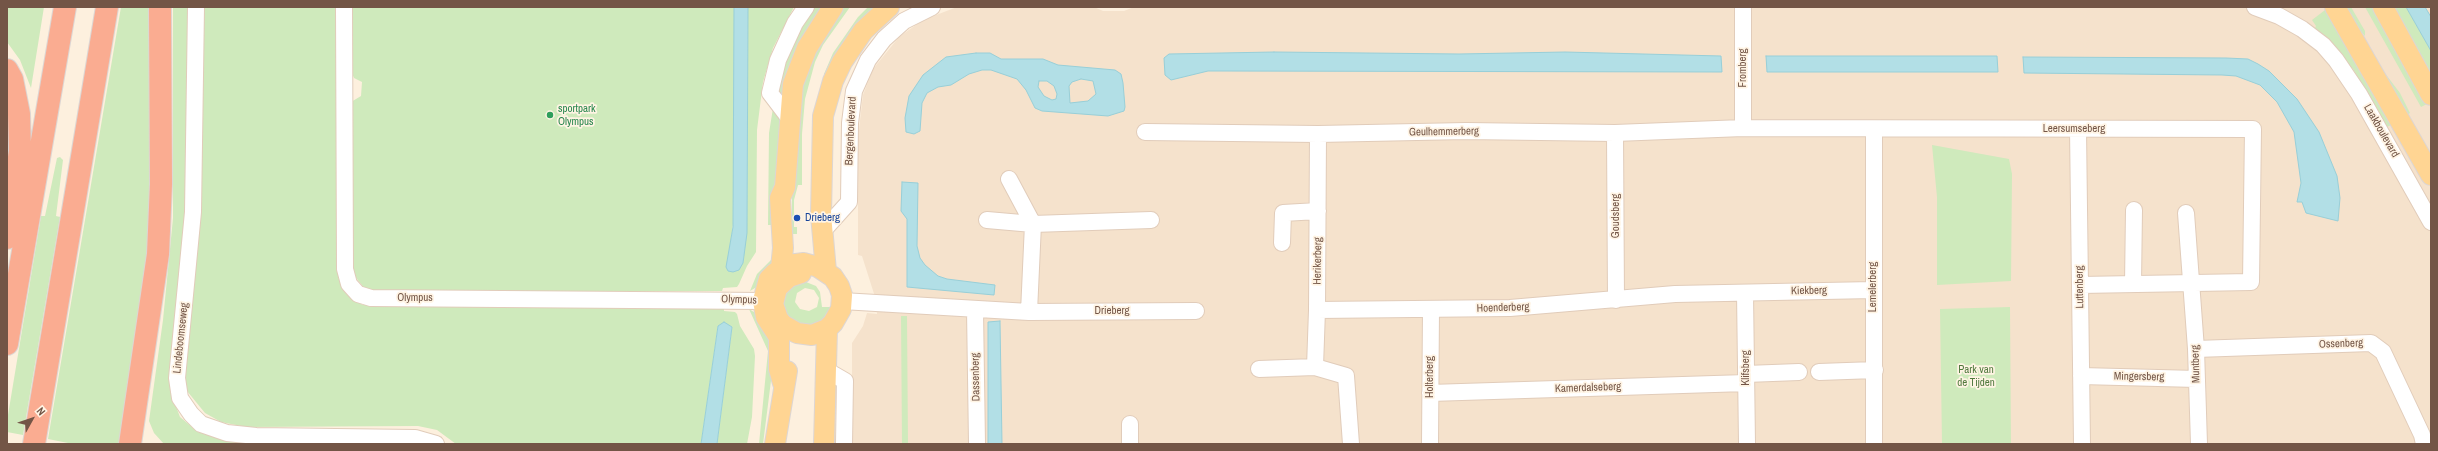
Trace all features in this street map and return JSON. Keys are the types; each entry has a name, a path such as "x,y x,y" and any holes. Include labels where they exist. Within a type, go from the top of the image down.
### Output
{"highway":[{"path":"7,344 65,7"},
{"path":"34,444 107,7"},
{"path":"130,444 158,254 161,184 160,7"},
{"path":"7,70 12,80 19,114 20,151 7,238"}],"main road":[{"path":"793,270 789,198 785,187 789,118 793,84 799,66 816,31 833,7"},
{"path":"783,330 812,335 827,329 839,314 842,302 839,286 826,271 822,232 823,116 842,62 851,47 863,31 889,7"},
{"name":"Laakboulevard","path":"2335,7 2431,175"},
{"path":"2383,7 2431,95"},
{"path":"793,270 816,276 822,280 833,296 842,302"},
{"path":"775,444 784,383 788,369 783,330 768,302 770,279 793,270 826,271"},
{"path":"824,444 827,329"}],"street":[{"name":"Lindeboomseweg","path":"196,7 193,205 190,262 177,378 180,398 191,414 201,424 227,433 256,436 415,438 436,444"},
{"name":"Olympus","path":"344,7 345,269 349,284 358,294 371,298 768,302"},
{"path":"789,118 770,93 778,60 795,23 806,7"},
{"name":"Bergenboulevard","path":"822,232 849,202 850,123 854,91 868,60 884,39 904,21 932,7"},
{"name":"Fromberg","path":"1743,7 1743,128"},
{"name":"Laakboulevard","path":"2254,7 2293,24 2323,45 2346,73 2431,222"},
{"name":"Leersumseberg","path":"1743,128 2253,129 2251,282 2192,283"},
{"name":"Geulhemmerberg","path":"1145,132 1318,134 1466,131 1615,133 1743,128"},
{"name":"Lemelerberg","path":"1874,129 1874,444"},
{"name":"Luttenberg","path":"2078,129 2082,444"},
{"name":"Goudsberg","path":"1615,133 1616,300"},
{"name":"Herikerberg","path":"1317,310 1318,134"},
{"path":"1008,178 1033,224 1029,312"},
{"path":"2133,284 2134,210"},
{"path":"1282,243 1283,213 1318,211"},
{"name":"Muntberg","path":"2186,213 2196,349 2199,444"},
{"path":"987,220 1033,224 1151,220"},
{"path":"2080,285 2192,283"},
{"name":"Kiekberg","path":"1745,293 1873,290"},
{"name":"Hoenderberg","path":"1317,310 1510,308 1676,294 1745,293"},
{"name":"Klifsberg","path":"1745,293 1747,444"},
{"name":"Drieberg","path":"842,302 1029,312 1196,310"},
{"name":"Holterberg","path":"1430,444 1431,309"},
{"name":"Dassenberg","path":"975,310 977,444"},
{"path":"1315,367 1317,310"},
{"name":"Ossenberg","path":"2196,349 2371,343 2383,352 2422,435 2424,444"},
{"path":"1259,369 1315,367 1346,376 1351,444"},
{"path":"826,370 845,381 844,444"},
{"path":"1819,372 1875,370"},
{"name":"Kamerdalseberg","path":"1430,393 1746,379 1799,372"},
{"name":"Mingersberg","path":"2081,376 2197,379"},
{"path":"1130,424 1130,444"}],"shaded area":[{"path":"957,7 1094,7 1103,11 1124,11 1134,7 2431,7 2431,444 852,444 852,343 863,326 867,313 877,314 876,300 862,256 858,255 858,138 863,95 873,69 899,37 923,20"}],"green space":[{"path":"7,7 44,7 31,88 20,60 7,42"},
{"path":"121,7 152,7 149,264 121,444 73,444 48,439"},
{"path":"173,7 190,7 187,212 170,391 180,417 198,432 223,440 273,444 164,444 154,433 149,421 163,320 173,218"},
{"path":"203,7 338,7 336,116 338,277 344,289 356,301 363,305 724,307 724,311 735,312 737,314 740,326 754,349 755,356 752,417 747,444 717,444 732,327 718,326 701,444 456,444 437,430 418,426 246,427 221,422 205,413 187,391 184,365 197,245"},
{"name":"sportpark Olympus","path":"352,7 741,7 733,224 730,252 743,263 747,220 748,7 794,7 773,48 763,82 757,130 756,252 747,266 737,287 723,288 722,291 375,292 365,289 353,274 351,102 361,96 362,82 354,78 351,71"},
{"path":"814,7 828,7 786,103 777,94 785,65 799,31"},
{"path":"838,7 850,7 823,45 815,62 805,99 802,134 802,185 798,185 794,200 794,227 797,227 797,234 792,234 792,159 797,85"},
{"path":"868,7 883,7 824,92 824,74 833,53 858,17"},
{"path":"2329,7 2397,122 2387,127 2353,69 2315,28 2316,26 2312,20"},
{"path":"2340,7 2351,7 2365,31 2365,36"},
{"path":"2365,7 2376,7 2429,103 2421,107"},
{"path":"2392,7 2406,7 2431,51 2431,77"},
{"path":"2374,59 2400,93 2410,113 2402,118"},
{"path":"773,108 778,114 781,125 777,225 768,225 769,133"},
{"path":"1932,145 2009,159 2012,174 2011,281 1937,285 1937,197"},
{"path":"60,157 63,160 56,216 60,217 23,435 7,432 7,421 41,216 45,216 57,158"},
{"path":"775,256 760,285 750,291 757,274"},
{"path":"806,282 816,286 820,292 822,307 832,307 827,316 818,323 806,326 799,324 788,317 783,305 783,299 789,287","holes":["805,288 814,290 819,298 817,307 809,311 800,309 795,302 797,293"]},
{"name":"Park van de Tijden","path":"2010,307 2011,444 1942,444 1940,309"},
{"path":"749,309 757,314 775,349 763,444 759,444 768,351"},
{"path":"901,316 907,316 908,444 902,444"}],"water":[{"path":"734,7 748,7 747,233 743,263 739,270 733,272 728,271 726,267 733,227"},
{"path":"2406,7 2425,7 2431,17 2431,51"},
{"path":"1274,52 1459,54 1565,52 1721,56 1722,72 1208,71 1171,80 1165,75 1164,58 1169,54"},
{"path":"976,53 990,53 1001,59 1043,59 1058,65 1115,70 1121,74 1123,83 1124,111 1108,116 1042,111 1035,108 1026,90 1017,79 991,70 982,70 969,74 951,85 938,87 927,93 922,103 920,131 914,134 906,132 905,118 909,96 923,75 946,57","holes":["1081,79 1093,81 1096,94 1088,101 1070,103 1069,86 1072,82","1039,81 1047,81 1054,86 1057,94 1056,99 1052,100 1044,96 1038,87"]},
{"path":"1766,56 1997,56 1998,72 1767,72"},
{"path":"2023,57 2226,58 2248,59 2258,64 2269,71 2297,99 2319,132 2337,176 2340,198 2338,221 2306,213 2302,202 2297,202 2301,183 2294,132 2277,102 2260,85 2236,76 2222,75 2024,73"},
{"path":"902,182 918,183 917,246 920,258 925,265 938,276 947,279 995,285 994,295 907,287 907,219 901,211"},
{"path":"1000,321 1002,444 988,444 988,322"},
{"path":"724,322 732,327 717,444 701,444 718,326"}],"place":[{"name":"sportpark Olympus","path":"550,115"},
{"name":"Drieberg","path":"797,218"}]}
